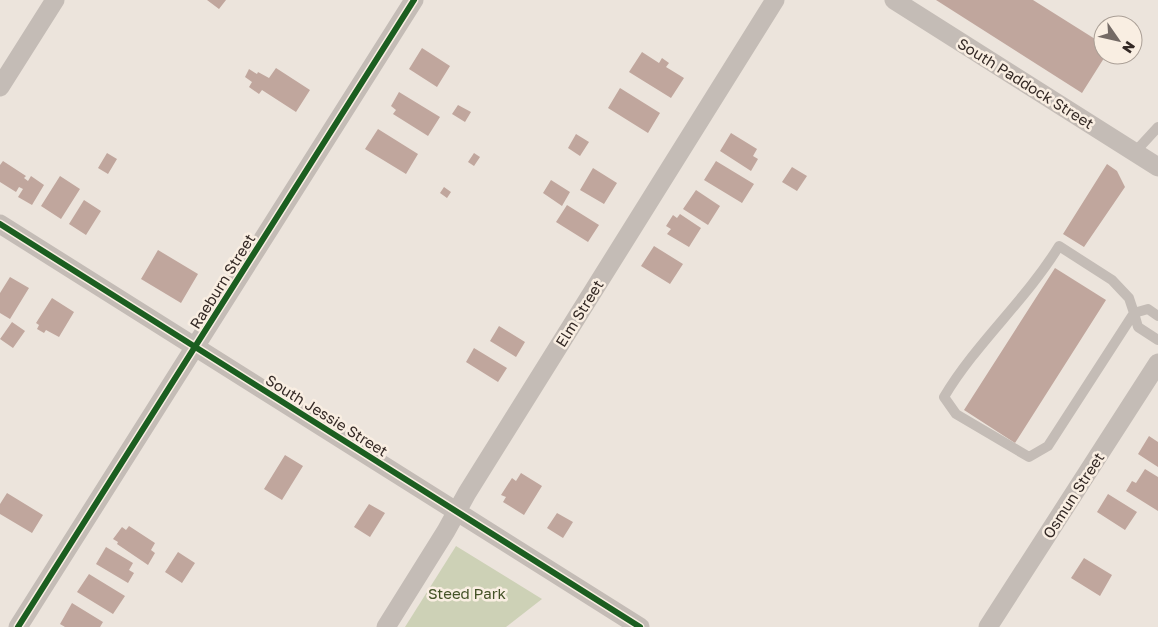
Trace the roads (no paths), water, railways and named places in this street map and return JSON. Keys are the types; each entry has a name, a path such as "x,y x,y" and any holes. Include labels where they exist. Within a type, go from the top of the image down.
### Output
{"street":[{"path":"0,87 55,0"},
{"name":"Raeburn Street","path":"18,627 414,0"},
{"name":"Elm Street","path":"386,627 446,531 467,492 775,0"},
{"name":"South Paddock Street","path":"894,0 1158,167"},
{"name":"South Jessie Street","path":"0,224 640,627"},
{"name":"Osmun Street","path":"988,627 1158,364"}],"lane":[{"path":"1135,152 1158,127"},
{"path":"1158,316 1148,309 1134,313 1048,446 1029,457 956,414 944,397 957,376 1045,270 1059,246 1112,280 1129,298 1134,313 1138,327 1158,340"}],"park label":[{"name":"Steed Park","path":"467,593"}]}
